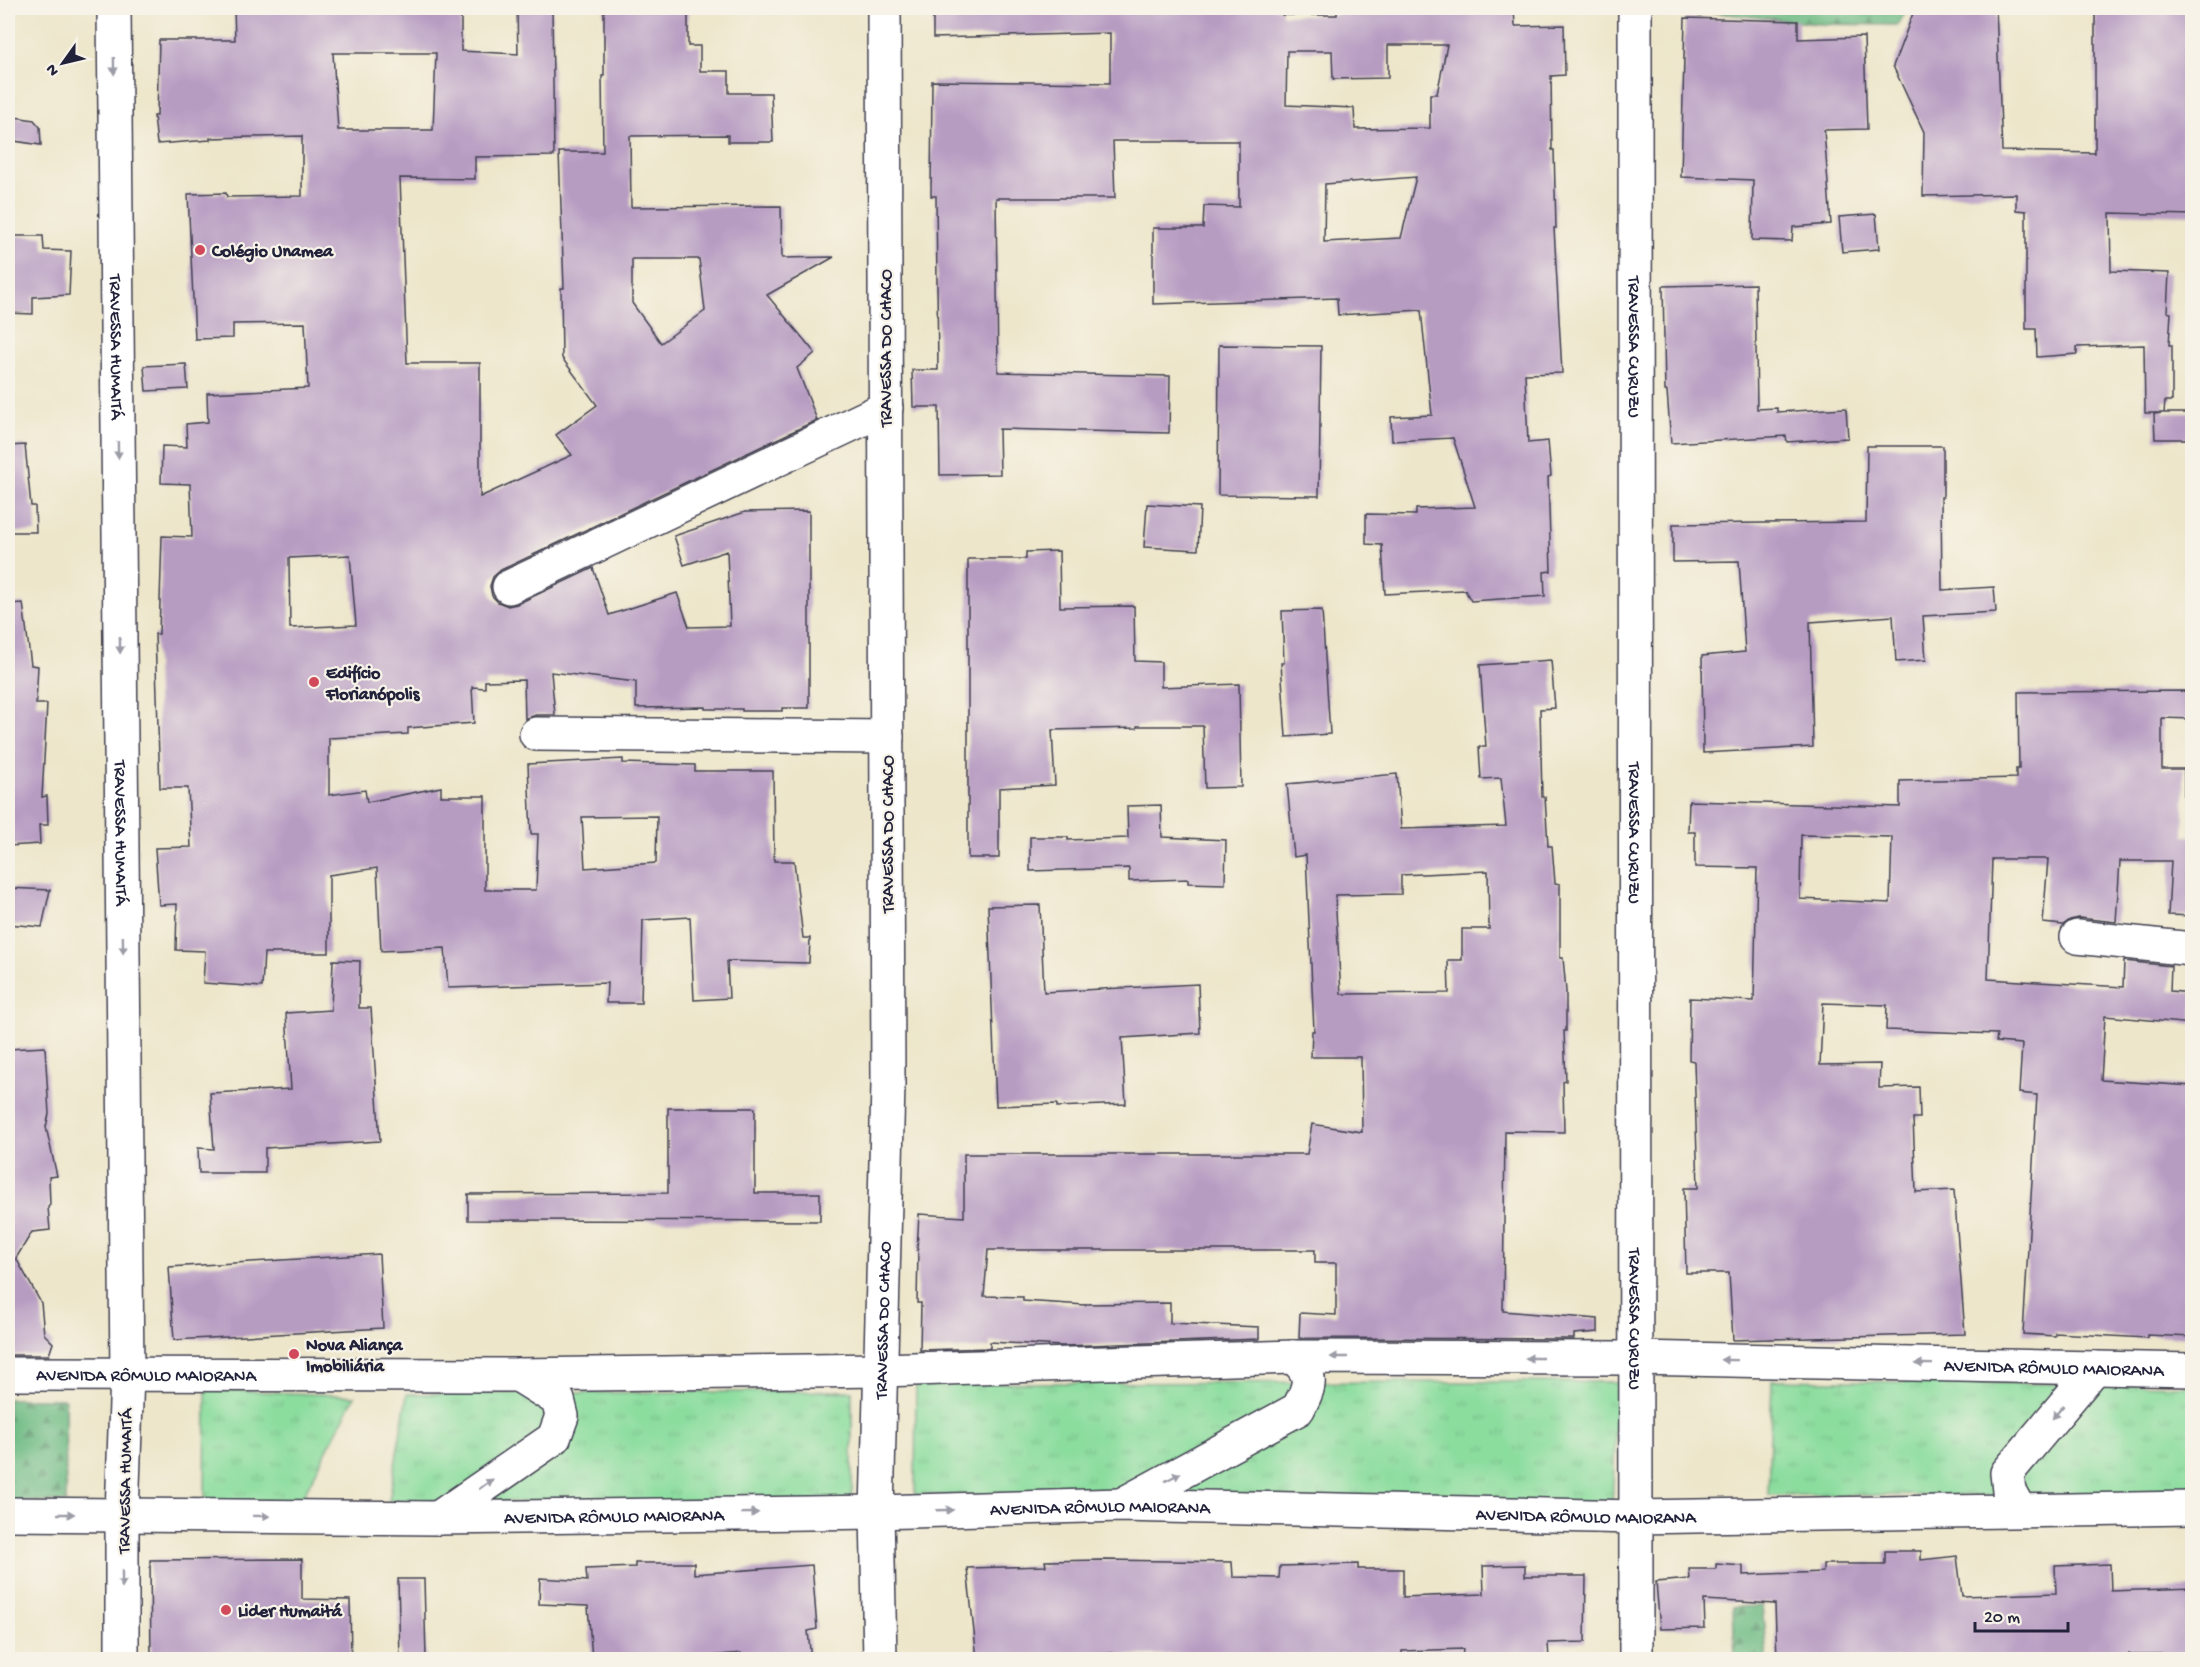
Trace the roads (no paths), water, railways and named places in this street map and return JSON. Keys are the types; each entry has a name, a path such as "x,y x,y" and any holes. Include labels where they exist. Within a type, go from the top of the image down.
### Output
{"street":[{"name":"TRAVESSA HUMAITÁ","path":"114,8 127,1374 122,1514 122,1659"},
{"name":"TRAVESSA DO CHACO","path":"880,1659 877,1512 888,1085 884,8"},
{"name":"TRAVESSA CURUZU","path":"1635,8 1636,1659"},
{"path":"509,587 886,408"},
{"path":"536,734 887,737"},
{"path":"2077,937 2193,949"},
{"name":"AVENIDA RÔMULO MAIORANA","path":"8,1374 518,1375 880,1370 1293,1357 1637,1358 2193,1370"},
{"path":"1121,1505 1298,1409 1309,1388 1305,1367 1293,1357"},
{"path":"2019,1509 2009,1491 2007,1473 2096,1368"},
{"path":"438,1518 554,1438 562,1416 558,1400 518,1375"},
{"name":"AVENIDA RÔMULO MAIORANA","path":"8,1514 438,1518 877,1512 1121,1505 1635,1516 2193,1508"}],"place":[{"name":"Colégio Unamea","path":"200,250"},
{"name":"Edifício Florianópolis","path":"314,682"},
{"name":"Nova Aliança Imobiliária","path":"294,1354"},
{"name":"Lider Humaitá","path":"226,1610"}]}
